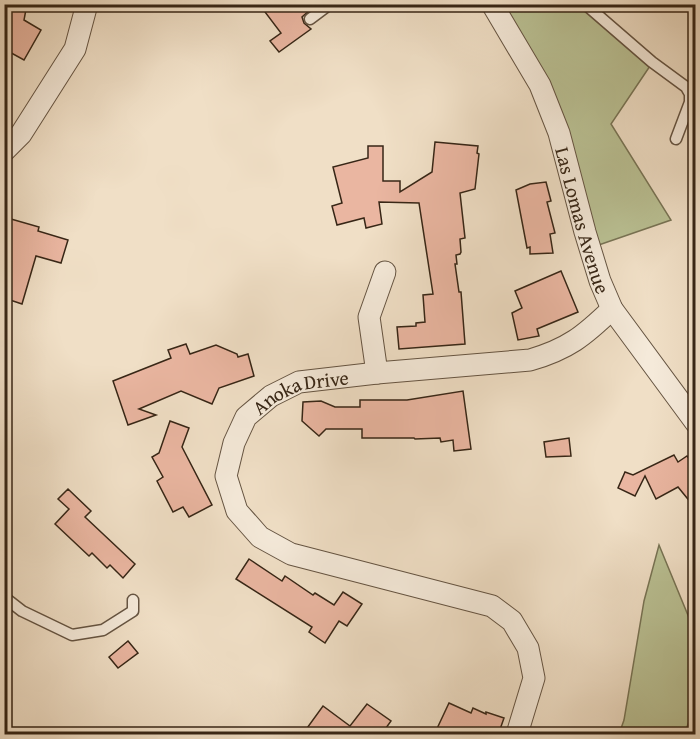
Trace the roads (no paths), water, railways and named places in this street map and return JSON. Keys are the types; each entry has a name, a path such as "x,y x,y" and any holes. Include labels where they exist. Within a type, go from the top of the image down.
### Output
{"street":[{"path":"4,151 21,135 75,49 87,4"},
{"name":"Las Lomas Avenue","path":"492,4 540,85 559,133 585,232 600,281 612,309 696,423"},
{"path":"377,373 369,317 385,272"},
{"name":"Anoka Drive","path":"518,735 534,678 528,648 512,621 492,606 291,554 260,537 237,511 226,476 234,443 246,417 271,396 299,382 530,360 575,342 612,309"}],"lane":[{"path":"310,19 330,4"},
{"path":"585,4 652,62 686,87 690,94 690,102 675,139"},
{"path":"4,597 22,611 72,634 103,630 133,611 133,600"}]}
